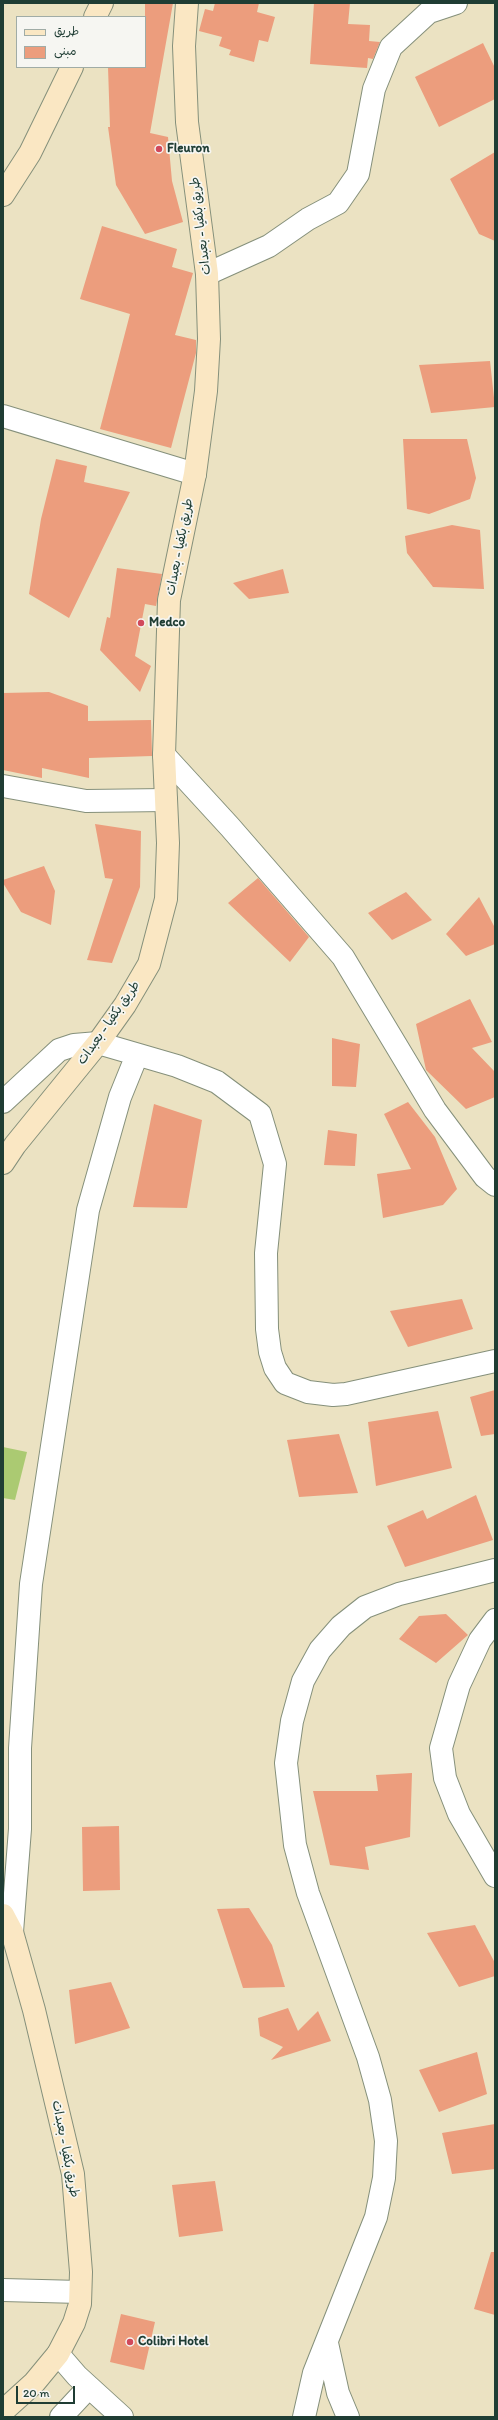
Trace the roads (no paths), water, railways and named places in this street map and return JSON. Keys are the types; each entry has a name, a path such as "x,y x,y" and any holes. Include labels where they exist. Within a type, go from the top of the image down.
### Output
{"main road":[{"path":"96,16 102,3"},
{"name":"طريق بكفيا - بعبدات","path":"3,1162 15,1145 98,1043 125,1005 149,964 158,938 166,899 168,843 164,754 169,600 195,474 206,391 209,339 207,274 187,122 184,46 187,3"},
{"path":"3,195 30,154 72,68"},
{"name":"طريق بكفيا - بعبدات","path":"3,2411 34,2383 58,2354 74,2323 80,2304 81,2265 73,2174 34,2010 7,1924"}],"street":[{"path":"207,274 269,246 308,219 338,203 358,174 374,89 391,47 429,12 456,3"},
{"path":"3,416 195,474"},
{"path":"164,754 230,827 343,957 435,1110 485,1177 495,1185"},
{"path":"3,786 86,801 166,800"},
{"path":"3,1102 59,1050 74,1045 98,1043 177,1066 216,1082 260,1114 275,1164 266,1253 266,1329 273,1363 285,1382 308,1392 333,1395 346,1394 495,1361"},
{"path":"7,1924 20,1829 20,1748 31,1584 88,1210 120,1096 137,1055"},
{"path":"304,2417 314,2373 376,2217 384,2178 386,2141 380,2100 368,2057 308,1893 295,1845 286,1763 292,1721 303,1681 320,1650 341,1626 365,1607 399,1594 495,1570"},
{"path":"495,1620 480,1640 459,1685 441,1748 445,1778 459,1814 495,1876"},
{"path":"3,2290 80,2292"},
{"path":"327,2343 338,2393 348,2417"},
{"path":"58,2354 89,2387 122,2417"},
{"path":"61,2417 89,2387"}],"place":[{"name":"Fleuron","path":"159,149"},
{"name":"Medco","path":"141,623"},
{"name":"Colibri Hotel","path":"130,2342"}]}
